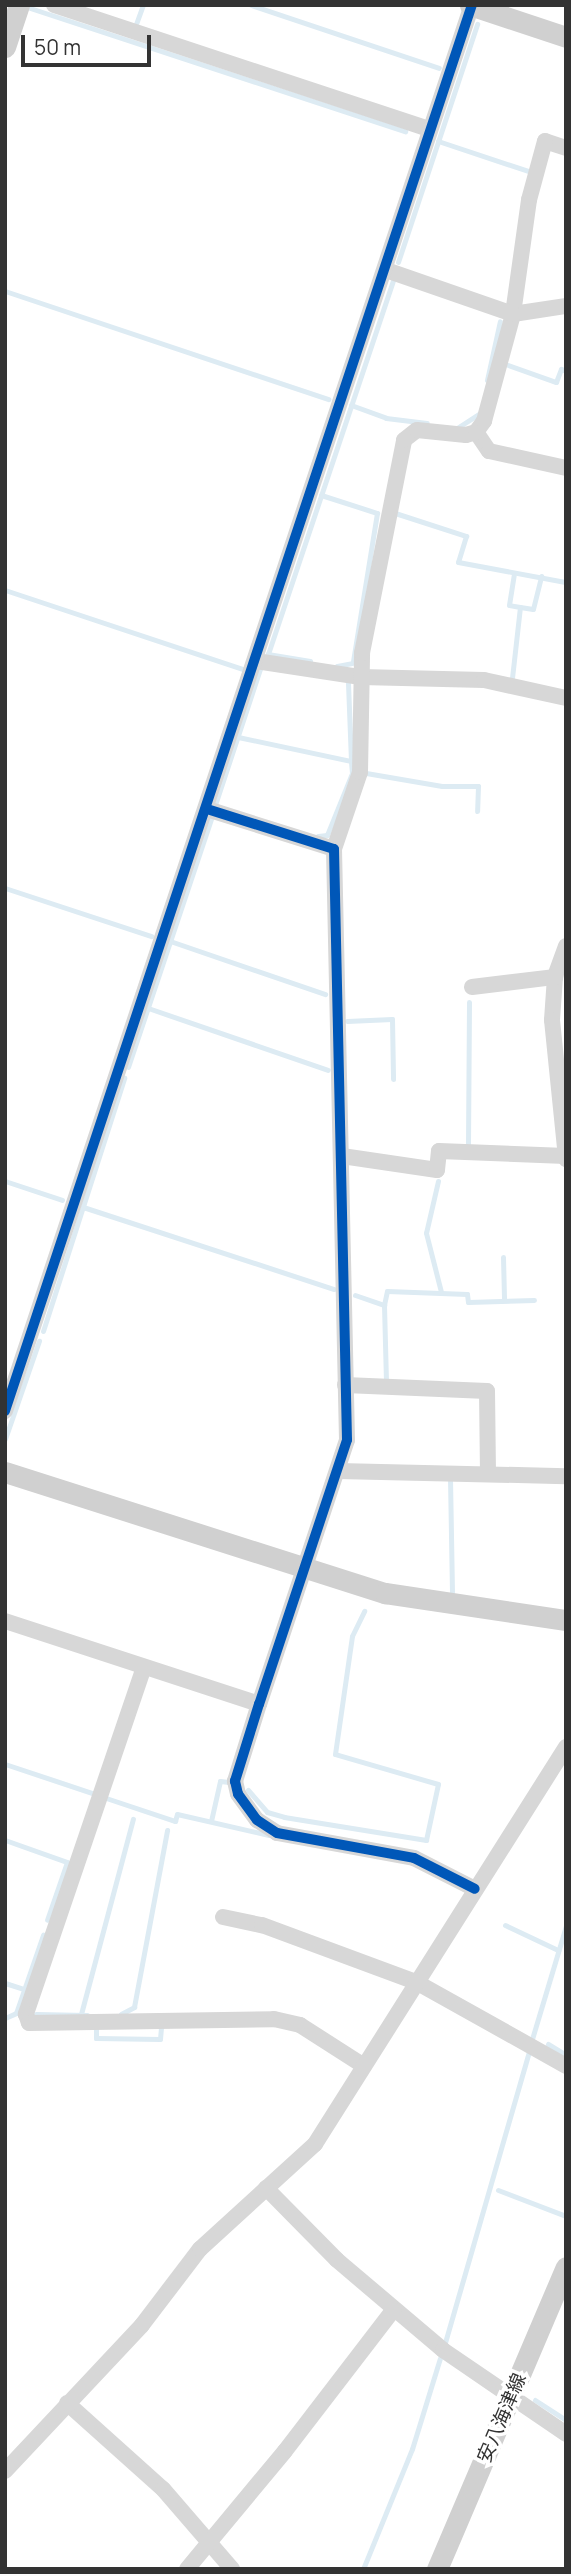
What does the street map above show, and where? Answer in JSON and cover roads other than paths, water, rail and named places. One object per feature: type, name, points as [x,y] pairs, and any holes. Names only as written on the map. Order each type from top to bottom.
[{"type":"street","points":[[5,47],[19,5]]},
{"type":"street","points":[[54,5],[430,129]]},
{"type":"street","points":[[5,1411],[386,270],[471,5],[566,37]]},
{"type":"street","points":[[475,1889],[414,1858],[277,1833],[257,1820],[238,1794],[236,1781],[259,1703],[347,1440],[334,849],[360,772],[362,653],[404,440],[417,430],[466,435],[477,432],[485,421],[513,314],[529,200],[545,141],[566,148]]},
{"type":"street","points":[[386,270],[513,314],[566,306]]},
{"type":"street","points":[[477,432],[489,451],[566,468]]},
{"type":"street","points":[[256,660],[361,677],[485,680],[566,698]]},
{"type":"street","points":[[207,809],[334,849]]},
{"type":"street","points":[[342,1156],[437,1170],[439,1151],[566,1158],[552,1020],[555,977],[565,949]]},
{"type":"street","points":[[472,987],[555,977]]},
{"type":"street","points":[[345,1385],[487,1391],[488,1471]]},
{"type":"street","points":[[338,1471],[488,1471],[566,1476]]},
{"type":"street","points":[[5,1472],[303,1570],[385,1593],[566,1620]]},
{"type":"street","points":[[5,1621],[259,1703]]},
{"type":"street","points":[[144,1667],[26,2014],[29,2023],[274,2019],[316,2033],[364,2066]]},
{"type":"street","points":[[9,2461],[142,2325],[200,2249],[315,2144],[566,1747]]},
{"type":"street","points":[[223,1917],[262,1925],[416,1982],[566,2066]]},
{"type":"street","points":[[266,2188],[393,2309],[511,2398],[566,2434]]},
{"type":"street","name":"安八海津線","points":[[438,2569],[566,2267]]},
{"type":"street","points":[[187,2569],[211,2543],[393,2309]]},
{"type":"street","points":[[67,2403],[163,2489],[232,2569]]},
{"type":"waterway","points":[[136,24],[143,5]]},
{"type":"waterway","points":[[251,5],[439,68]]},
{"type":"waterway","points":[[30,8],[405,131]]},
{"type":"waterway","points":[[398,262],[477,24]]},
{"type":"waterway","points":[[438,141],[531,172]]},
{"type":"waterway","points":[[310,661],[268,654],[393,280]]},
{"type":"waterway","points":[[5,291],[328,399]]},
{"type":"waterway","points":[[487,380],[500,321]]},
{"type":"waterway","points":[[508,365],[556,382],[561,369],[566,371]]},
{"type":"waterway","points":[[351,405],[386,418],[427,423]]},
{"type":"waterway","points":[[457,428],[480,413]]},
{"type":"waterway","points":[[321,495],[377,513],[353,662]]},
{"type":"waterway","points":[[395,513],[466,536],[458,562],[565,582]]},
{"type":"waterway","points":[[512,678],[520,607],[509,605],[514,575]]},
{"type":"waterway","points":[[520,607],[533,609],[541,576]]},
{"type":"waterway","points":[[5,590],[242,669]]},
{"type":"waterway","points":[[337,666],[352,663]]},
{"type":"waterway","points":[[215,805],[260,669]]},
{"type":"waterway","points":[[238,737],[351,761],[348,683]]},
{"type":"waterway","points":[[318,836],[327,835],[352,773],[351,761]]},
{"type":"waterway","points":[[366,773],[442,786],[478,786],[477,811]]},
{"type":"waterway","points":[[128,1067],[212,816]]},
{"type":"waterway","points":[[5,888],[151,936]]},
{"type":"waterway","points":[[170,941],[325,994]]},
{"type":"waterway","points":[[468,1146],[469,1002]]},
{"type":"waterway","points":[[148,1008],[328,1070]]},
{"type":"waterway","points":[[347,1021],[392,1019],[393,1079]]},
{"type":"waterway","points":[[43,1331],[124,1078]]},
{"type":"waterway","points":[[5,1181],[62,1200]]},
{"type":"waterway","points":[[438,1181],[426,1233],[441,1292]]},
{"type":"waterway","points":[[83,1207],[334,1289]]},
{"type":"waterway","points":[[503,1257],[504,1299]]},
{"type":"waterway","points":[[384,1305],[387,1291],[467,1294],[468,1302],[534,1300]]},
{"type":"waterway","points":[[355,1295],[384,1305],[386,1380]]},
{"type":"waterway","points":[[5,1439],[39,1341]]},
{"type":"waterway","points":[[450,1478],[452,1592]]},
{"type":"waterway","points":[[248,1790],[267,1812],[284,1817],[426,1840],[438,1784],[335,1754],[352,1636],[364,1611]]},
{"type":"waterway","points":[[5,1764],[92,1793]]},
{"type":"waterway","points":[[211,1821],[220,1781],[229,1782]]},
{"type":"waterway","points":[[106,1798],[175,1821],[177,1814],[269,1835]]},
{"type":"waterway","points":[[81,2014],[133,1819]]},
{"type":"waterway","points":[[121,2014],[134,2007],[167,1830]]},
{"type":"waterway","points":[[5,1840],[67,1862],[47,1920]]},
{"type":"waterway","points":[[505,1925],[558,1950]]},
{"type":"waterway","points":[[532,2039],[566,1926]]},
{"type":"waterway","points":[[5,2018],[16,2013],[43,1935]]},
{"type":"waterway","points":[[5,1983],[24,1989]]},
{"type":"waterway","points":[[36,2014],[87,2015]]},
{"type":"waterway","points":[[96,2030],[96,2038],[160,2039],[161,2028]]},
{"type":"waterway","points":[[548,2044],[566,2055]]},
{"type":"waterway","points":[[444,2346],[529,2051]]},
{"type":"waterway","points":[[498,2190],[566,2216]]},
{"type":"waterway","points":[[363,2569],[412,2449],[440,2358]]},
{"type":"waterway","points":[[535,2400],[566,2420]]}]
